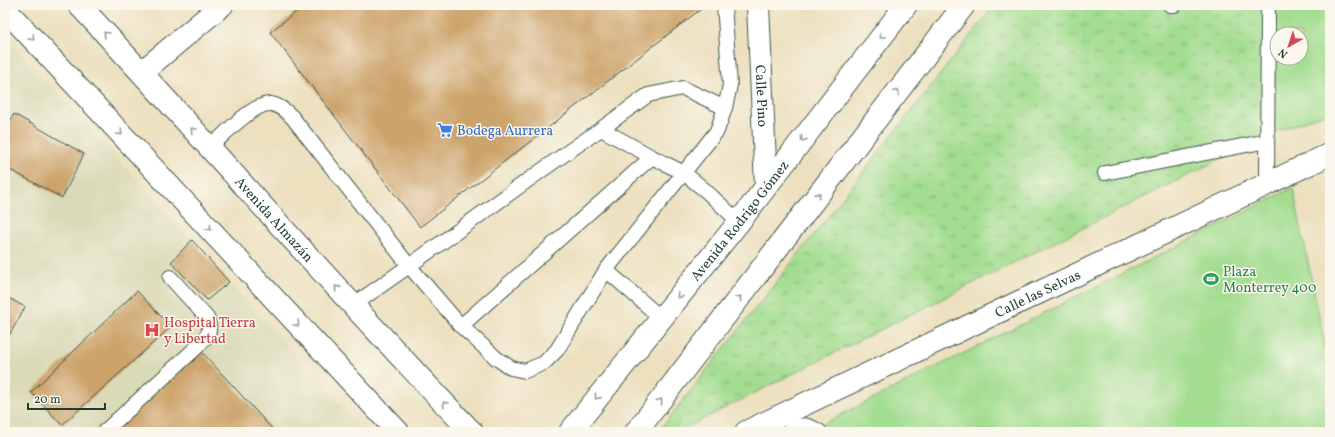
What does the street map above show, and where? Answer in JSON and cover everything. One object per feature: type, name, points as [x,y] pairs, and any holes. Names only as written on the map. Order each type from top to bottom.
[{"type":"main road","name":"Avenida Almazán","points":[[79,5],[142,72],[209,148],[353,305],[472,432]]},
{"type":"main road","points":[[142,72],[222,5]]},
{"type":"main road","name":"Calle Pino","points":[[758,5],[766,186]]},
{"type":"main road","name":"Avenida Rodrigo Gómez","points":[[570,432],[739,222],[906,5]]},
{"type":"main road","points":[[636,432],[964,5]]},
{"type":"main road","points":[[5,9],[398,432]]},
{"type":"main road","name":"Calle las Selvas","points":[[746,432],[800,417],[1267,183],[1330,154]]},
{"type":"lane","points":[[209,148],[252,110],[261,105],[272,104],[283,110],[292,117],[410,267],[461,326],[496,358],[511,368],[525,371],[544,363],[557,350],[606,270],[718,132],[730,85],[724,5]]},
{"type":"lane","points":[[1170,5],[1175,5]]},
{"type":"lane","points":[[1267,183],[1268,5]]},
{"type":"lane","points":[[353,305],[410,267],[553,162],[648,95],[683,88],[725,108]]},
{"type":"lane","points":[[601,129],[684,173],[739,222]]},
{"type":"lane","points":[[1105,173],[1267,141]]},
{"type":"lane","points":[[461,326],[652,157]]},
{"type":"lane","points":[[606,270],[661,318]]},
{"type":"lane","points":[[104,432],[197,347],[207,337],[210,330],[210,325],[207,318],[170,277]]},
{"type":"lane","points":[[788,432],[798,425],[800,417],[820,432]]},
{"type":"shaded area","name":"Hospital Tierra y Libertad","points":[[8,41],[119,160],[365,432],[5,432],[5,404],[13,379],[5,374],[5,47]]},
{"type":"green space","points":[[995,5],[1274,5],[1274,26],[1269,26],[1269,66],[1274,66],[1274,132],[677,432],[658,432]]},
{"type":"green space","points":[[1274,5],[1330,5],[1330,112],[1274,132],[1274,66],[1309,66],[1309,26],[1274,26]]},
{"type":"green space","name":"Plaza Monterrey 400","points":[[1293,188],[1330,371],[1330,432],[807,432]]},
{"type":"building","name":"Bodega Aurrera","points":[[305,5],[706,5],[420,227],[270,32]]},
{"type":"building","points":[[14,114],[84,154],[62,198],[5,167],[5,131]]},
{"type":"building","points":[[192,240],[229,282],[207,300],[171,262]]},
{"type":"building","points":[[137,291],[171,327],[62,425],[31,392]]},
{"type":"building","points":[[5,296],[25,307],[5,343]]},
{"type":"building","points":[[201,351],[275,432],[112,432]]},
{"type":"place","name":"Bodega Aurrera","points":[[445,130]]},
{"type":"place","name":"Plaza Monterrey 400","points":[[1211,279]]},
{"type":"place","name":"Hospital Tierra y Libertad","points":[[152,330]]}]
